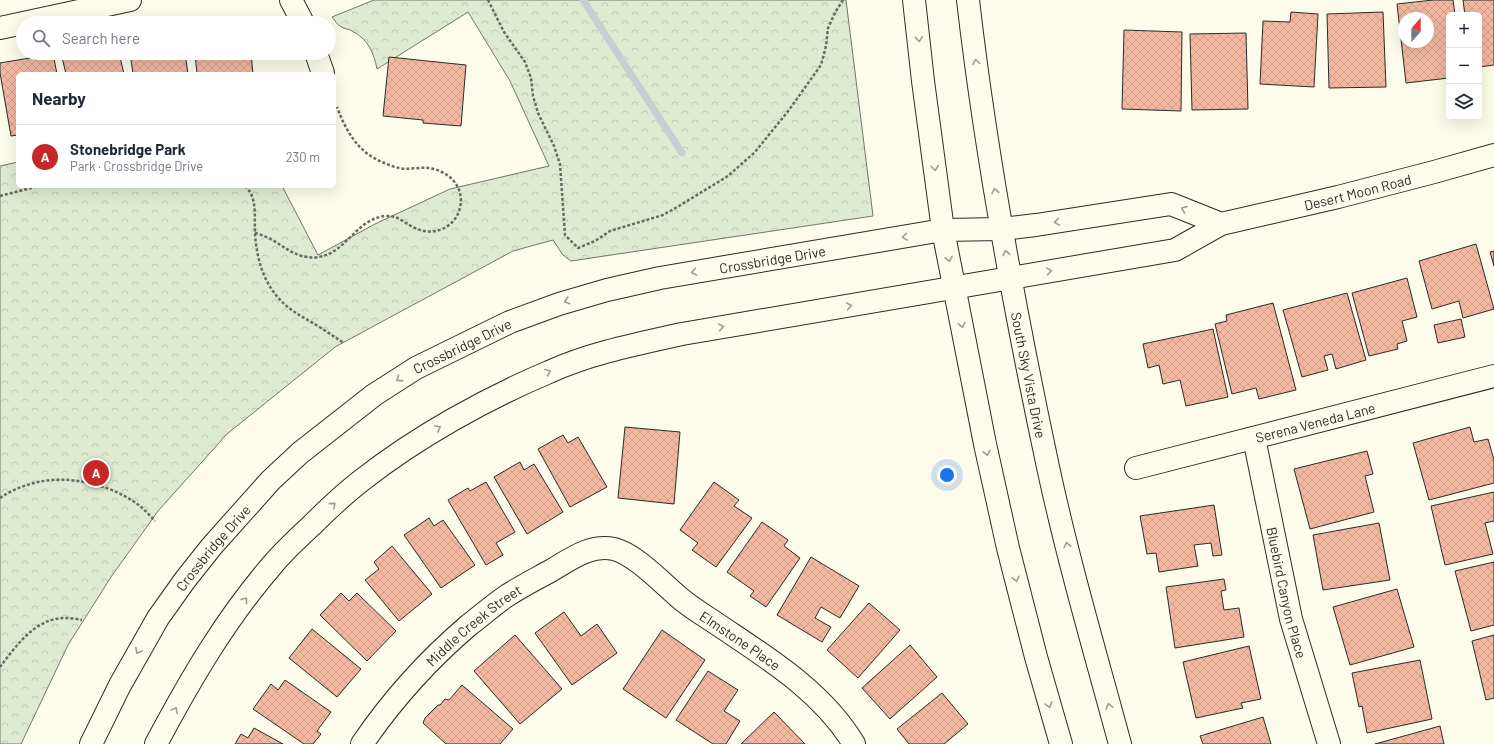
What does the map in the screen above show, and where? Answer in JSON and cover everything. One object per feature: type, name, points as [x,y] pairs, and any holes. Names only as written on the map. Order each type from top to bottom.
[{"type":"street","points":[[56,16],[130,0]]},
{"type":"street","points":[[292,0],[300,16]]},
{"type":"street","points":[[914,0],[923,81],[943,230],[985,444],[1008,548],[1036,657],[1061,744]]},
{"type":"street","name":"South Sky Vista Drive","points":[[968,0],[983,115],[1002,229],[1048,467],[1076,582],[1120,744]]},
{"type":"street","points":[[0,28],[16,25]]},
{"type":"street","name":"Desert Moon Road","points":[[1011,277],[1175,250],[1220,224],[1338,197],[1494,155]]},
{"type":"street","points":[[1002,229],[1171,204],[1220,224]]},
{"type":"street","name":"Crossbridge Drive","points":[[91,744],[120,685],[158,618],[185,580],[240,513],[270,480],[300,453],[374,395],[416,368],[510,322],[559,304],[607,290],[705,270],[943,230],[1002,229]]},
{"type":"street","points":[[156,744],[204,658],[224,628],[274,563],[328,510],[362,480],[434,430],[468,411],[549,371],[595,355],[629,346],[682,334],[922,294],[1011,277]]},
{"type":"street","name":"Serena Veneda Lane","points":[[1136,468],[1494,376]]},
{"type":"street","name":"Bluebird Canyon Place","points":[[1254,438],[1291,619],[1330,744]]},
{"type":"street","name":"Middle Creek Street","points":[[362,744],[378,720],[423,668],[449,643],[499,602],[582,552],[598,548],[614,549]]},
{"type":"street","name":"Elmstone Place","points":[[614,549],[632,557],[682,600],[794,678],[834,716],[854,744]]},
{"type":"path","points":[[488,0],[504,32],[525,62],[531,78],[533,96],[538,113],[554,146],[560,164],[565,235],[578,248],[594,242],[610,231],[663,215],[728,176],[755,152],[789,110],[821,65],[826,46],[828,28],[843,0]]},
{"type":"path","points":[[255,232],[268,238],[286,250],[296,254],[307,257],[320,257],[331,254],[361,228],[372,220],[382,216],[399,218],[414,228],[423,231],[442,230],[451,224],[458,216],[461,207],[461,198],[455,181],[438,170],[428,168],[400,168],[388,165],[375,159],[364,151],[349,133],[337,107]]},
{"type":"path","points":[[0,196],[31,188]]},
{"type":"path","points":[[246,188],[254,202],[255,232],[259,258],[264,276],[272,291],[293,313],[321,328],[344,343]]},
{"type":"path","points":[[0,498],[11,491],[34,482],[62,480],[84,482],[102,486],[121,494],[140,506],[155,521]]},
{"type":"path","points":[[0,667],[22,639],[34,629],[49,621],[65,618],[82,620]]},
{"type":"green space","points":[[374,0],[846,0],[873,216],[571,261],[563,255],[553,240],[513,251],[335,347],[227,434],[158,511],[111,577],[68,645],[21,744],[0,744],[0,166],[16,162],[16,188],[283,188],[318,255],[375,224],[450,189],[549,166],[510,81],[468,12],[377,69],[372,52],[366,42],[358,34],[339,25],[336,22],[336,16],[334,16]]},
{"type":"building","points":[[1433,0],[1453,0],[1455,12],[1446,12],[1446,78],[1406,83],[1402,48],[1434,48],[1434,12],[1398,13],[1397,4]]},
{"type":"building","points":[[1463,0],[1494,0],[1494,65],[1482,67],[1482,12],[1465,12]]},
{"type":"building","points":[[1291,12],[1318,14],[1314,87],[1260,84],[1263,21],[1290,22]]},
{"type":"building","points":[[1383,12],[1386,87],[1329,88],[1327,14]]},
{"type":"building","points":[[1124,30],[1182,32],[1181,111],[1122,109]]},
{"type":"building","points":[[1246,33],[1248,109],[1192,110],[1190,34]]},
{"type":"building","points":[[389,57],[466,65],[461,126],[423,123],[423,120],[383,116]]},
{"type":"building","points":[[18,60],[54,60],[57,72],[16,72],[16,135],[11,136],[0,73],[0,63]]},
{"type":"building","points":[[63,60],[121,60],[124,72],[66,72]]},
{"type":"building","points":[[131,60],[186,60],[188,72],[133,72]]},
{"type":"building","points":[[196,60],[252,60],[253,72],[197,72]]},
{"type":"building","points":[[1476,244],[1494,309],[1463,318],[1459,301],[1432,309],[1419,261]]},
{"type":"building","points":[[1494,251],[1494,266],[1490,252]]},
{"type":"building","points":[[1407,278],[1417,317],[1402,321],[1407,341],[1397,344],[1398,349],[1369,356],[1352,293]]},
{"type":"building","points":[[1347,293],[1366,360],[1336,369],[1332,354],[1324,356],[1328,370],[1302,377],[1283,310]]},
{"type":"building","points":[[1273,303],[1296,390],[1259,399],[1256,388],[1232,394],[1215,324],[1227,321],[1226,315]]},
{"type":"building","points":[[1461,319],[1465,337],[1438,343],[1434,325]]},
{"type":"building","points":[[1213,329],[1228,397],[1186,406],[1180,380],[1163,384],[1159,365],[1148,368],[1143,344]]},
{"type":"building","points":[[625,427],[680,432],[674,504],[618,498]]},
{"type":"building","points":[[1470,427],[1474,442],[1488,439],[1494,460],[1494,483],[1429,500],[1413,443]]},
{"type":"building","points":[[563,435],[568,443],[578,437],[607,487],[570,507],[538,449]]},
{"type":"building","points":[[1367,451],[1373,474],[1365,476],[1374,512],[1310,529],[1294,469]]},
{"type":"building","points":[[520,462],[524,470],[534,464],[563,512],[527,534],[494,477]]},
{"type":"building","points":[[486,482],[515,532],[496,543],[503,555],[486,565],[448,500],[468,488],[470,491]]},
{"type":"building","points":[[714,482],[739,500],[734,506],[752,518],[716,567],[692,550],[698,543],[680,530]]},
{"type":"building","points":[[1494,492],[1494,521],[1485,523],[1493,554],[1445,565],[1431,506]]},
{"type":"building","points":[[1214,505],[1222,555],[1213,556],[1211,543],[1194,545],[1198,566],[1159,572],[1156,553],[1147,554],[1140,516]]},
{"type":"building","points":[[429,518],[434,526],[443,520],[475,565],[441,588],[404,535]]},
{"type":"building","points":[[762,522],[788,540],[784,546],[800,558],[766,607],[750,596],[754,591],[727,572]]},
{"type":"building","points":[[1379,523],[1390,580],[1323,590],[1313,535]]},
{"type":"building","points":[[392,546],[432,594],[399,621],[365,580],[379,569],[374,562]]},
{"type":"building","points":[[811,557],[859,586],[840,618],[821,607],[815,618],[831,627],[822,642],[777,615]]},
{"type":"building","points":[[1494,562],[1494,625],[1471,631],[1455,571]]},
{"type":"building","points":[[1224,579],[1226,590],[1221,591],[1224,610],[1239,608],[1244,637],[1175,648],[1166,587]]},
{"type":"building","points":[[1397,589],[1414,647],[1350,665],[1333,607]]},
{"type":"building","points":[[341,593],[349,601],[357,593],[396,631],[367,661],[320,615]]},
{"type":"building","points":[[869,603],[900,630],[858,678],[827,650]]},
{"type":"building","points":[[564,612],[581,636],[597,624],[617,653],[572,685],[535,633]]},
{"type":"building","points":[[312,629],[361,669],[337,697],[289,658]]},
{"type":"building","points":[[662,630],[705,660],[666,718],[623,689]]},
{"type":"building","points":[[515,635],[562,689],[520,724],[474,671]]},
{"type":"building","points":[[1494,635],[1494,698],[1486,700],[1472,641]]},
{"type":"building","points":[[910,645],[937,677],[890,719],[862,688]]},
{"type":"building","points":[[1249,646],[1261,699],[1241,703],[1243,708],[1196,718],[1183,662]]},
{"type":"building","points":[[1420,660],[1432,719],[1367,733],[1362,706],[1359,707],[1352,673]]},
{"type":"building","points":[[708,671],[738,690],[724,711],[740,721],[726,744],[713,744],[676,720]]},
{"type":"building","points":[[285,680],[331,712],[317,731],[321,734],[313,744],[304,744],[253,709],[271,684],[278,690]]},
{"type":"building","points":[[462,685],[513,729],[500,744],[446,744],[423,723],[425,718],[438,705],[440,705],[445,699],[449,700]]},
{"type":"building","points":[[942,693],[968,724],[944,744],[909,744],[897,729]]},
{"type":"building","points":[[774,712],[805,744],[741,744]]},
{"type":"building","points":[[1263,717],[1271,744],[1203,744],[1200,736]]},
{"type":"building","points":[[1440,726],[1444,744],[1375,744]]},
{"type":"building","points":[[254,728],[283,744],[235,744],[241,734],[248,738]]},
{"type":"waterway","points":[[583,0],[682,153]]},
{"type":"place","name":"Stonebridge Park","points":[[96,473]]}]
